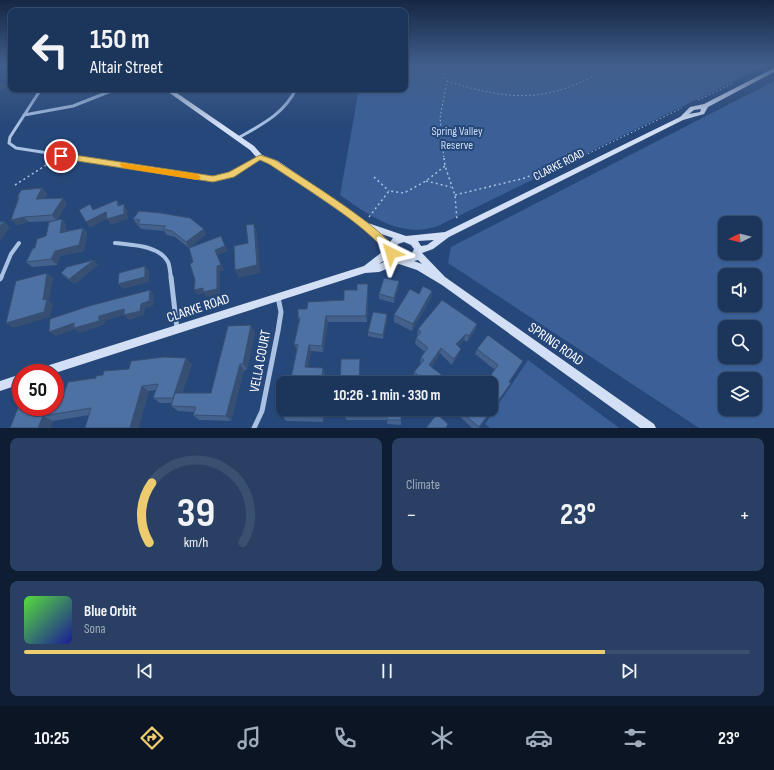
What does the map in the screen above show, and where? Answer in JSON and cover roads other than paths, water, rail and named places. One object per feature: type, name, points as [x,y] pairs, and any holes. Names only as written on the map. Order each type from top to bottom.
[{"type":"main road","name":"CLARKE ROAD","points":[[418,252],[430,247],[446,235],[682,118],[702,113],[706,106],[744,86]]},
{"type":"main road","points":[[172,92],[252,148],[260,157],[272,162],[364,224],[391,249],[393,256],[400,260],[411,259],[418,252],[416,245],[406,239],[364,224]]},
{"type":"main road","name":"CLARKE ROAD","points":[[406,239],[446,235]]},
{"type":"main road","points":[[391,249],[395,242],[406,239]]},
{"type":"main road","name":"CLARKE ROAD","points":[[365,269],[391,249]]},
{"type":"main road","name":"SPRING ROAD","points":[[418,252],[445,282]]},
{"type":"main road","name":"CLARKE ROAD","points":[[64,365],[365,269],[379,268],[400,260]]},
{"type":"main road","name":"SPRING ROAD","points":[[400,260],[420,267],[445,282],[650,428]]},
{"type":"main road","points":[[0,386],[12,382]]},
{"type":"street","points":[[39,92],[9,141],[11,145],[20,150],[213,179],[231,175],[260,157]]},
{"type":"street","points":[[24,115],[73,106],[108,92]]},
{"type":"street","points":[[238,138],[281,112],[290,103],[295,92]]},
{"type":"street","points":[[0,279],[11,254],[19,243]]},
{"type":"street","points":[[114,243],[160,252],[166,256],[169,263],[177,329]]},
{"type":"street","name":"VELLA COURT","points":[[254,428],[262,411],[278,331],[281,312],[278,297]]},
{"type":"park label","name":"Spring Valley Reserve","points":[[457,138]]}]
